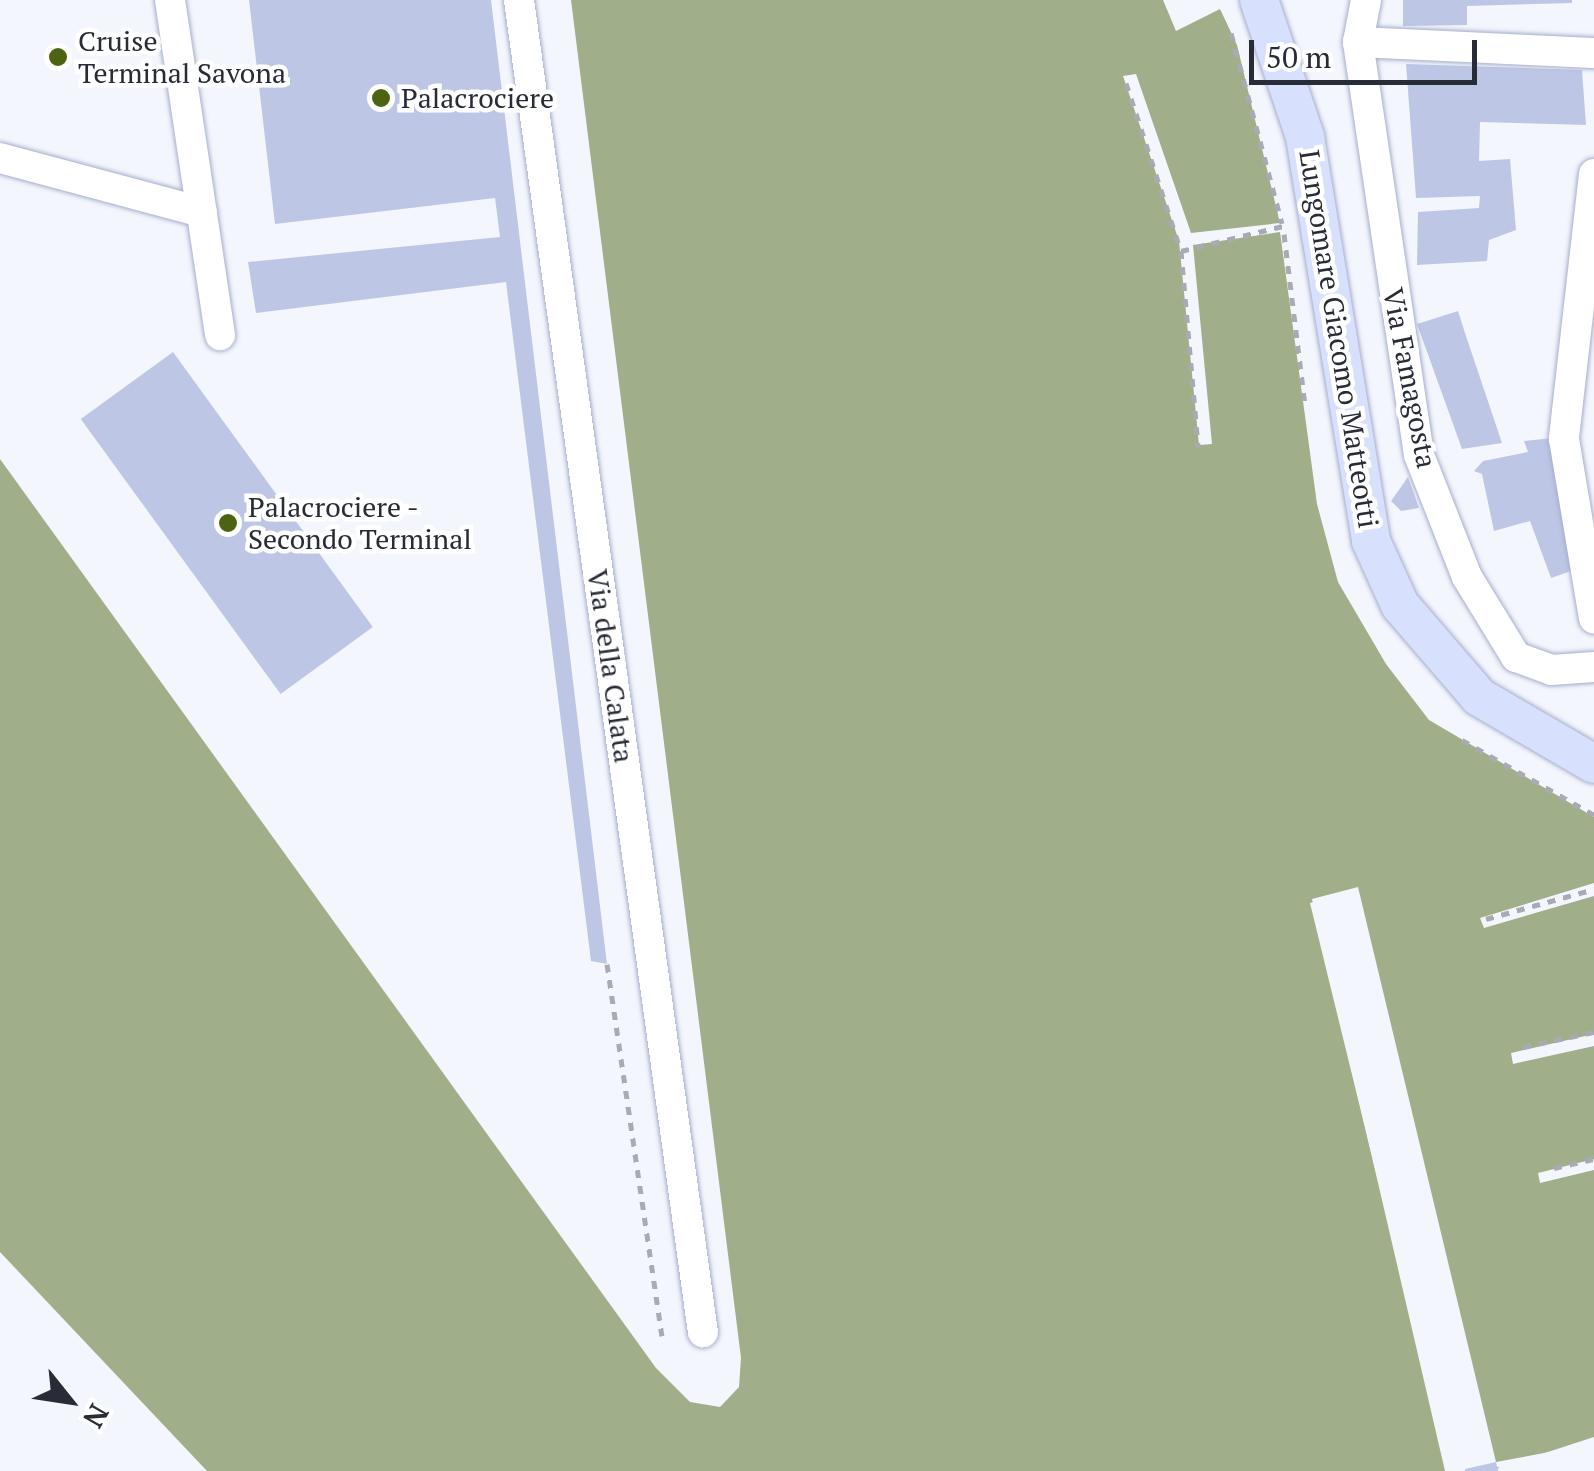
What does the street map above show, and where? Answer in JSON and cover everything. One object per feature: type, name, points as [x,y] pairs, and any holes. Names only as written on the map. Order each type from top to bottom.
[{"type":"main road","name":"Lungomare Giacomo Matteotti","points":[[1260,0],[1305,136],[1354,450],[1378,557],[1400,605],[1479,697],[1594,764]]},
{"type":"street","points":[[170,0],[220,335]]},
{"type":"street","name":"Via della Calata","points":[[519,0],[703,1332]]},
{"type":"street","name":"Via Famagosta","points":[[1366,0],[1358,42],[1420,455],[1467,577],[1516,657],[1551,670],[1594,668]]},
{"type":"street","points":[[1358,42],[1594,53]]},
{"type":"street","points":[[0,158],[202,212]]},
{"type":"street","points":[[1594,174],[1564,439],[1594,619]]},
{"type":"path","points":[[1231,34],[1282,226],[1304,404]]},
{"type":"path","points":[[1126,83],[1181,251],[1198,447]]},
{"type":"path","points":[[1181,251],[1282,226]]},
{"type":"path","points":[[1462,740],[1594,815]]},
{"type":"path","points":[[1486,919],[1594,889]]},
{"type":"path","points":[[607,964],[662,1336]]},
{"type":"path","points":[[1523,1047],[1594,1032]]},
{"type":"path","points":[[1554,1168],[1594,1159]]},
{"type":"shaded area","points":[[571,0],[1163,0],[1176,31],[1220,9],[1237,45],[1280,223],[1191,233],[1136,74],[1123,76],[1179,241],[1199,445],[1212,444],[1193,245],[1280,232],[1317,504],[1338,582],[1386,664],[1429,720],[1594,817],[1594,883],[1480,918],[1484,928],[1594,896],[1594,1034],[1511,1053],[1513,1064],[1594,1046],[1594,1159],[1538,1173],[1540,1183],[1594,1170],[1594,1437],[1496,1469],[1355,890],[1310,903],[1449,1471],[207,1471],[0,1252],[0,459],[656,1368],[690,1402],[720,1407],[739,1387],[741,1358]]},
{"type":"pier","points":[[1358,887],[1496,1462],[1587,1445],[1508,1471],[1489,1464],[1352,896],[1316,906],[1454,1471],[1445,1471],[1312,899]]},
{"type":"building","name":"Palacrociere","points":[[249,0],[491,0],[607,964],[591,961],[506,282],[256,313],[248,262],[500,237],[495,198],[275,224]]},
{"type":"building","points":[[1403,0],[1572,3],[1467,6],[1467,25],[1403,26]]},
{"type":"building","points":[[1406,64],[1582,70],[1586,125],[1480,122],[1479,161],[1510,159],[1516,230],[1489,240],[1487,261],[1417,265],[1418,212],[1479,208],[1480,196],[1416,198]]},
{"type":"building","points":[[1458,311],[1502,443],[1462,449],[1417,324]]},
{"type":"building","name":"Palacrociere - Secondo Terminal","points":[[173,352],[373,627],[281,694],[81,419]]},
{"type":"building","points":[[1553,438],[1569,504],[1571,571],[1551,578],[1530,521],[1494,531],[1482,474],[1474,471],[1483,461],[1528,452],[1524,441]]},
{"type":"building","points":[[1408,477],[1419,508],[1401,511],[1391,501]]},
{"type":"building","points":[[1496,1462],[1498,1471],[1465,1471],[1465,1469]]},
{"type":"place","name":"Cruise Terminal Savona","points":[[58,57]]},
{"type":"place","name":"Palacrociere","points":[[381,98]]},
{"type":"place","name":"Palacrociere - Secondo Terminal","points":[[228,523]]}]
